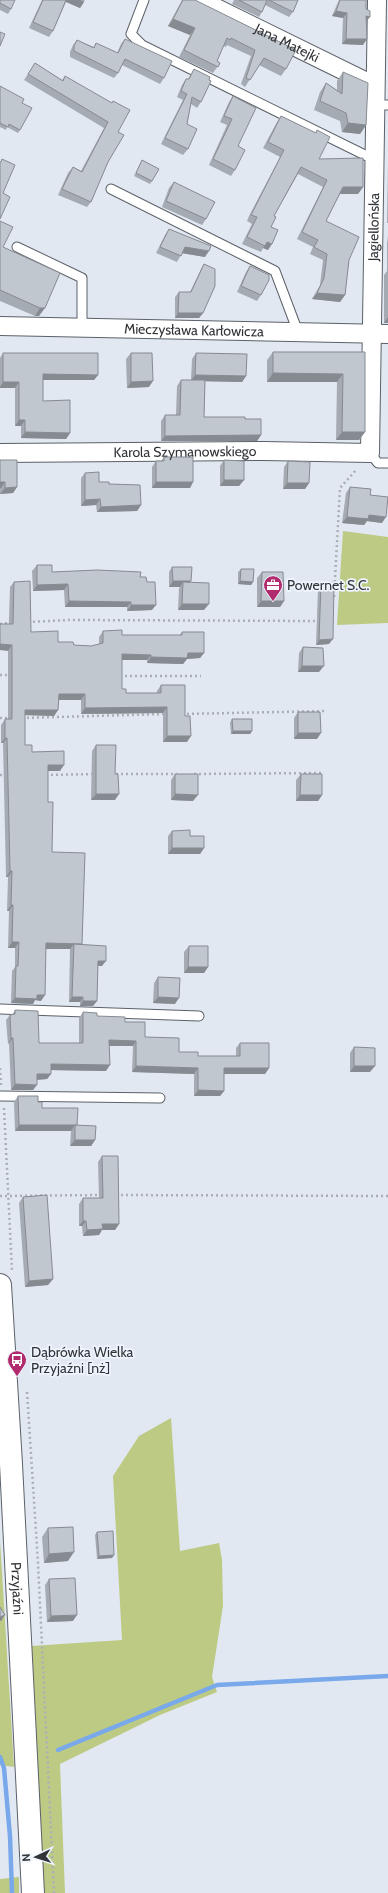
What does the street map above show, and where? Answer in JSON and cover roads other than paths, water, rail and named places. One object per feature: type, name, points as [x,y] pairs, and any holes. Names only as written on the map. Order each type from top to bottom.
[{"type":"street","name":"Jana Matejki","points":[[200,0],[375,86]]},
{"type":"street","name":"Jagiellońska","points":[[370,453],[380,334],[375,160],[381,105],[375,86],[376,0]]},
{"type":"street","name":"Mieczysława Karłowicza","points":[[0,326],[380,334]]},
{"type":"street","name":"Karola Szymanowskiego","points":[[0,453],[264,451],[370,453]]},
{"type":"street","name":"Przyjaźni","points":[[6,1278],[11,1464],[33,1893]]},
{"type":"lane","points":[[144,0],[131,34],[142,45],[375,160]]},
{"type":"lane","points":[[112,189],[275,271],[298,332]]},
{"type":"lane","points":[[17,247],[82,278],[82,327]]},
{"type":"lane","points":[[370,453],[378,463],[388,463]]},
{"type":"lane","points":[[0,1009],[199,1016]]},
{"type":"lane","points":[[1,1096],[160,1098]]},
{"type":"waterway","points":[[58,1750],[217,1685],[388,1676]]},
{"type":"waterway","points":[[0,1757],[4,1768],[10,1836],[12,1893]]},
{"type":"place","name":"Powernet S.C.","points":[[273,602]]},
{"type":"place","name":"Dąbrówka Wielka Przyjaźni [nż]","points":[[17,1377]]}]
